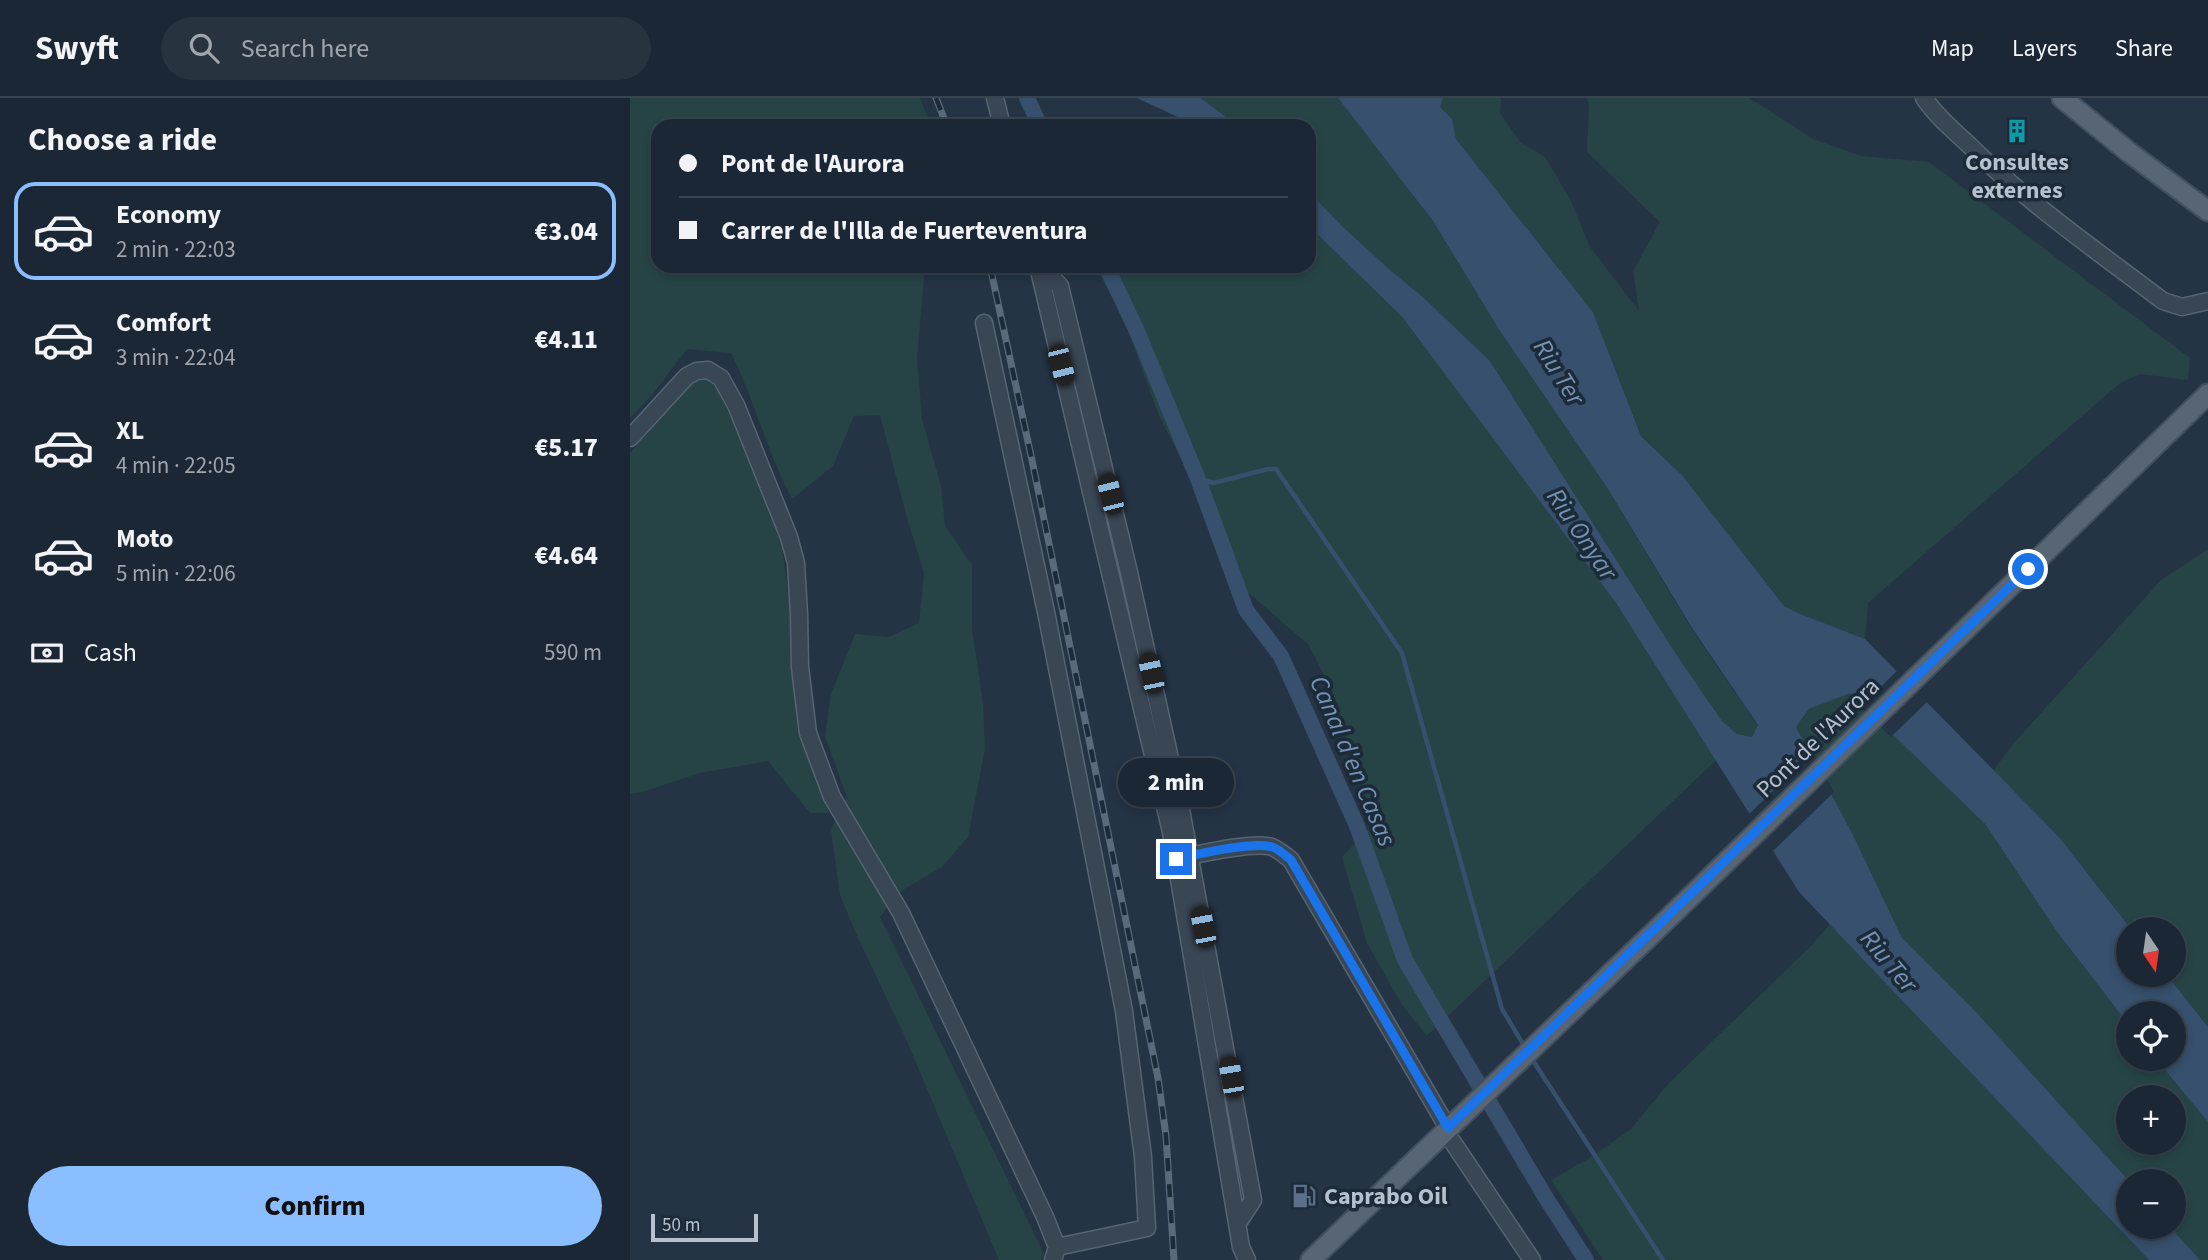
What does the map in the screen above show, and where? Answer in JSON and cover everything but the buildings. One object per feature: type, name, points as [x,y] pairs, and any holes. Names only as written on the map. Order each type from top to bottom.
[{"type":"main road","points":[[2062,98],[2130,153],[2206,208]]},
{"type":"main road","name":"Pont de l'Aurora","points":[[1457,1128],[1664,922],[2207,400]]},
{"type":"main road","points":[[1311,1260],[1457,1128]]},
{"type":"main road","points":[[1329,1260],[1457,1128]]},
{"type":"street","points":[[995,98],[1000,119]]},
{"type":"street","points":[[1924,98],[1998,173],[2163,301],[2182,307],[2208,301]]},
{"type":"street","points":[[1046,273],[1060,286],[1128,568],[1183,858],[1253,1200],[1238,1223],[1242,1256]]},
{"type":"street","points":[[630,438],[687,376],[708,370],[720,378],[736,405],[789,537],[796,563],[800,667],[808,733],[827,785],[901,913],[1045,1217],[1055,1253],[1147,1228],[1143,1157],[1124,1011],[1046,612],[984,323]]},
{"type":"street","points":[[1183,858],[1262,846],[1276,849],[1291,860],[1457,1128],[1532,1260]]},
{"type":"green space","points":[[630,98],[920,98],[928,119],[651,119],[651,273],[924,273],[917,358],[922,419],[941,486],[945,526],[972,565],[972,628],[983,704],[985,749],[968,837],[942,867],[901,891],[880,917],[1044,1254],[1041,1260],[999,1260],[906,1039],[840,895],[831,830],[847,797],[825,736],[831,694],[855,634],[889,637],[919,623],[924,573],[880,415],[854,416],[833,466],[792,499],[731,353],[687,349],[652,395],[630,418]]},
{"type":"green space","points":[[1201,98],[1338,98],[1433,221],[1498,328],[1608,489],[1691,628],[1758,726],[1752,737],[1737,734],[1722,721],[1676,654],[1490,361],[1316,199],[1316,119],[1229,119]]},
{"type":"green space","points":[[1443,98],[1501,98],[1500,113],[1521,143],[1545,157],[1570,199],[1590,247],[1639,311],[1633,271],[1660,222],[1587,152],[1589,103],[1586,98],[1749,98],[1813,139],[1861,156],[1929,162],[2190,358],[2188,380],[2140,374],[2120,383],[1868,603],[1865,639],[1784,606],[1682,475],[1641,435],[1593,312],[1456,139],[1452,119],[1440,107]]},
{"type":"green space","points":[[1316,233],[1403,318],[1616,603],[1716,760],[1427,1036],[1402,1005],[1367,943],[1342,857],[1374,823],[1332,691],[1309,645],[1222,570],[1197,490],[1160,418],[1123,317],[1099,273],[1316,273]]},
{"type":"green space","points":[[706,379],[719,390],[780,532],[790,608],[798,729],[829,813],[810,813],[768,761],[700,773],[630,794],[630,453],[694,382]]},
{"type":"green space","points":[[2208,549],[2208,1027],[2176,987],[2186,987],[2186,917],[2122,917],[2059,837],[1993,771],[2013,744],[2161,580]]},
{"type":"green space","points":[[1850,692],[1985,824],[2058,933],[2116,1008],[2116,1071],[2166,1071],[2177,1085],[2116,1085],[2116,1155],[2186,1155],[2186,1095],[2208,1122],[2208,1260],[2200,1260],[2181,1239],[2186,1239],[2186,1169],[2118,1169],[1978,1014],[1902,938],[1854,837],[1796,727],[1809,709]]},
{"type":"green space","points":[[1830,924],[2116,1225],[2116,1239],[2129,1239],[2149,1260],[1603,1260],[1551,1180],[1590,1158],[1631,1129],[1669,1083],[1811,946]]},
{"type":"water","points":[[1137,98],[1201,98],[1229,119],[1182,119]]},
{"type":"water","points":[[1338,98],[1443,98],[1440,107],[1452,119],[1456,139],[1593,312],[1641,436],[1682,475],[1784,606],[1865,639],[2059,837],[2122,917],[2116,917],[2116,987],[2176,987],[2208,1027],[2208,1122],[2186,1095],[2186,1085],[2177,1085],[2166,1071],[2186,1071],[2186,1001],[2116,1001],[2116,1008],[2058,933],[1985,824],[1850,693],[1809,709],[1796,727],[1854,837],[1902,938],[1978,1014],[2118,1169],[2116,1169],[2116,1225],[1799,892],[1616,603],[1403,318],[1316,233],[1316,199],[1490,361],[1676,654],[1722,721],[1737,734],[1752,737],[1758,725],[1692,628],[1608,489],[1498,328],[1433,221]]},
{"type":"water","points":[[2129,1239],[2181,1239],[2200,1260],[2149,1260]]},
{"type":"pier","points":[[1899,669],[1929,700],[1891,737],[1860,707]]},
{"type":"pier","points":[[1813,752],[1834,792],[1771,853],[1747,816]]},
{"type":"waterway","name":"Canal d'en Casas","points":[[1027,98],[1037,119]]},
{"type":"waterway","name":"Canal d'en Casas","points":[[1109,273],[1137,331],[1198,479],[1246,610],[1281,656],[1357,826],[1405,960],[1546,1198],[1586,1260]]},
{"type":"waterway","points":[[1198,479],[1214,483],[1276,469],[1402,653],[1502,1009],[1526,1049]]},
{"type":"waterway","points":[[1530,1056],[1663,1260]]},
{"type":"railway","points":[[936,98],[944,119]]},
{"type":"railway","points":[[992,273],[1158,1078],[1166,1136],[1174,1260]]},
{"type":"place","name":"Consultes externes","points":[[2017,131]]},
{"type":"place","name":"Caprabo Oil","points":[[1304,1196]]},
{"type":"route","points":[[1176,859],[1254,846],[1270,846],[1291,860],[1448,1128],[2028,569]]},
{"type":"water label","name":"Riu Ter","points":[[1559,372]]},
{"type":"water label","name":"Riu Onyar","points":[[1582,534]]},
{"type":"water label","name":"Riu Ter","points":[[1889,961]]}]
